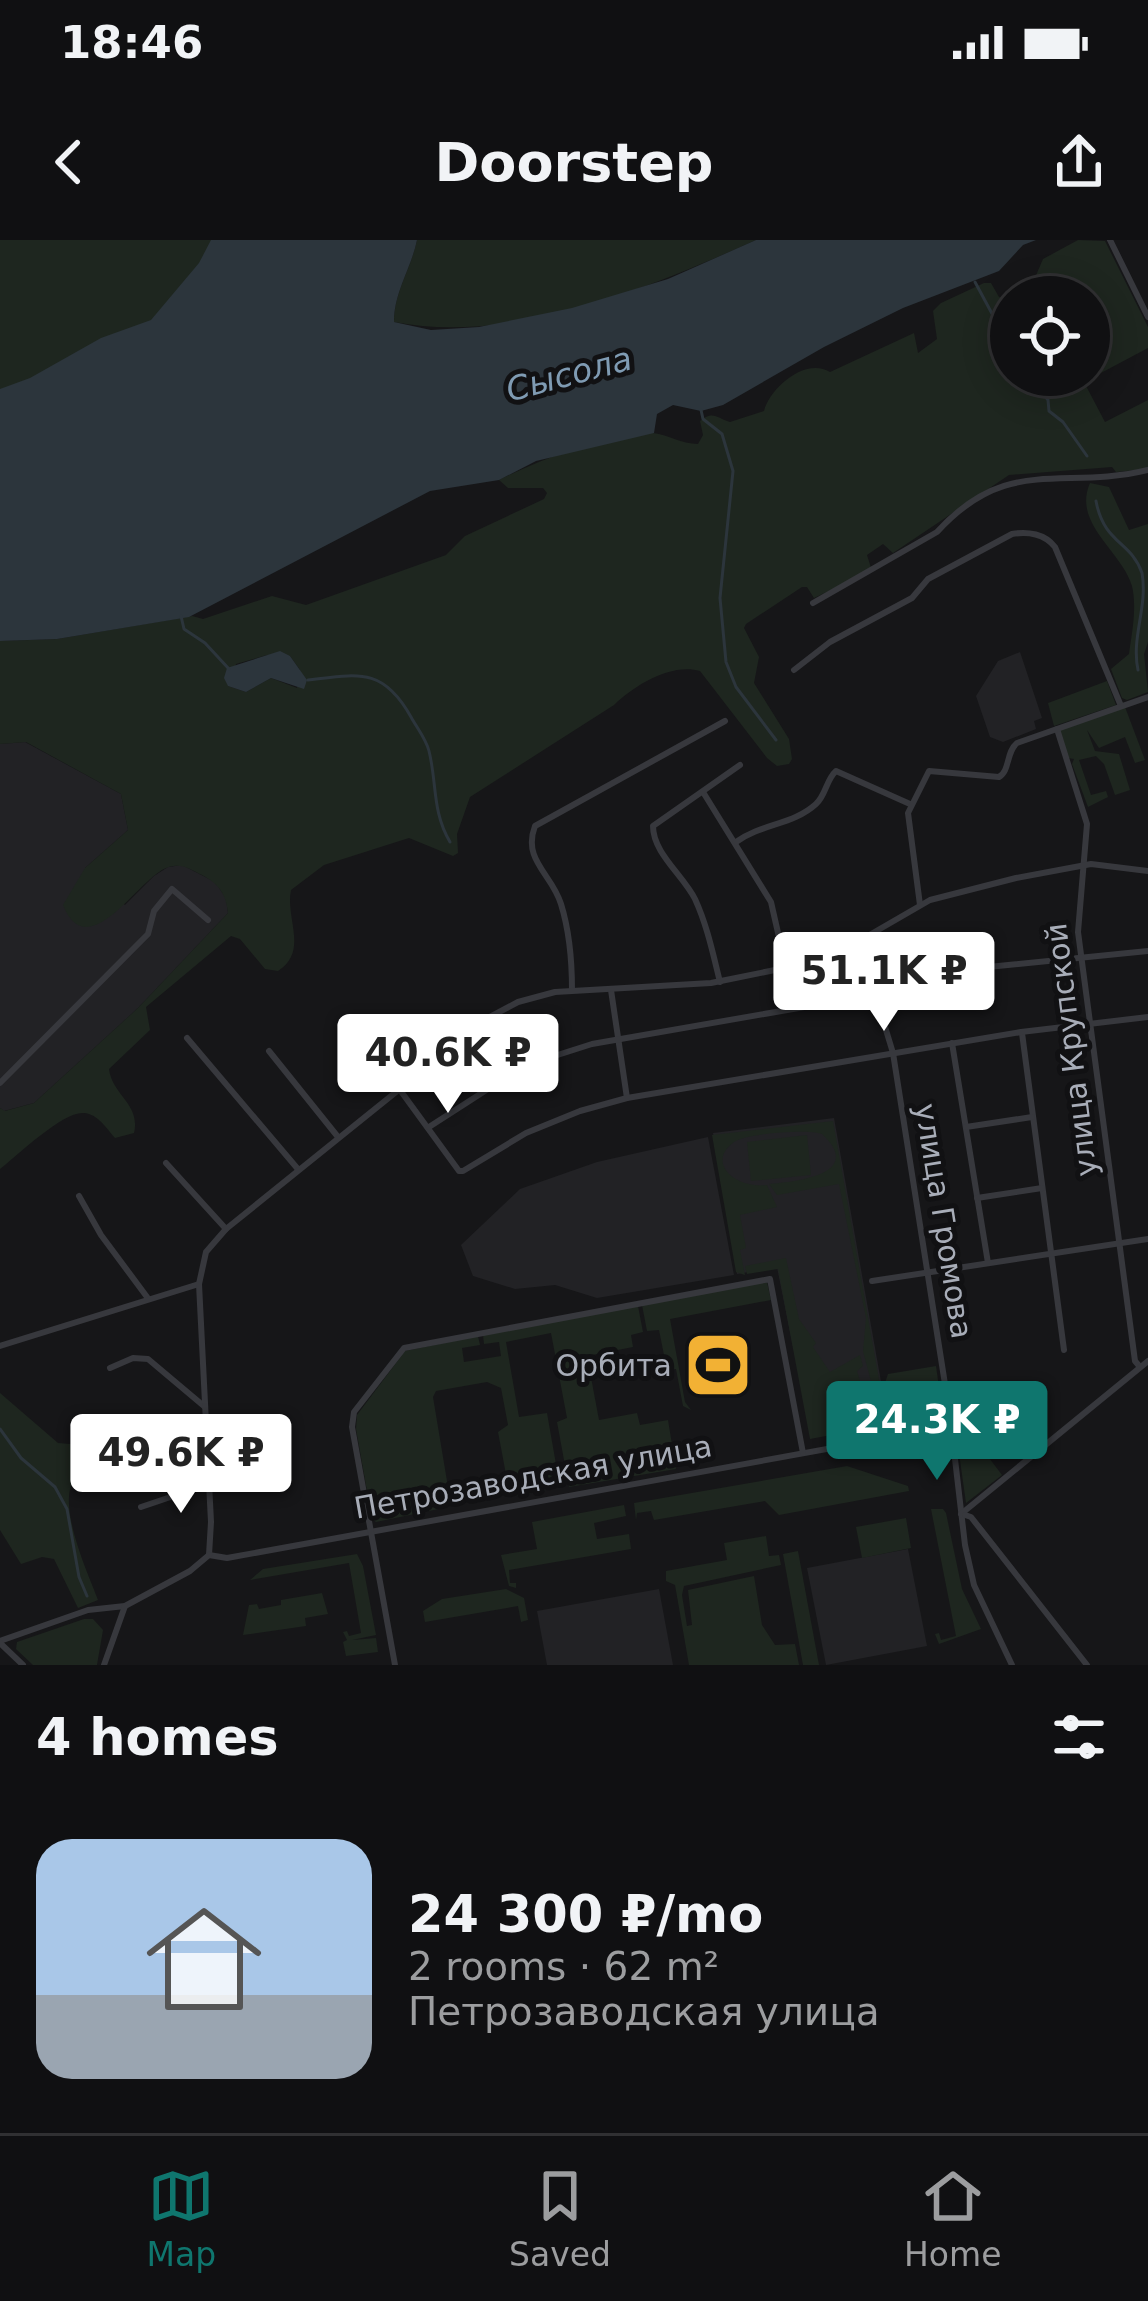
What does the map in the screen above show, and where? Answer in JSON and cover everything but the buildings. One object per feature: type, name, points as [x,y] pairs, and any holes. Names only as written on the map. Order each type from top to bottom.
[{"type":"street","points":[[1110,240],[1148,317]]},
{"type":"street","points":[[813,603],[937,532],[950,516],[1003,485],[1024,479],[1148,470]]},
{"type":"street","points":[[794,670],[830,642],[912,598],[928,579],[1012,534],[1028,533],[1045,537],[1055,548],[1121,706]]},
{"type":"street","points":[[920,905],[910,804],[929,771],[999,777],[1017,743],[1148,697]]},
{"type":"street","points":[[572,992],[572,947],[561,900],[531,850],[535,826],[725,721]]},
{"type":"street","name":"улица Крупской","points":[[1057,729],[1087,824],[1078,906],[1081,957],[1135,1360],[1140,1367]]},
{"type":"street","points":[[720,982],[693,896],[653,834],[660,819],[740,765]]},
{"type":"street","points":[[736,842],[756,828],[785,822],[813,807],[832,772],[910,804]]},
{"type":"street","points":[[703,792],[772,902],[786,968]]},
{"type":"street","points":[[209,1555],[199,1284],[206,1252],[226,1228],[298,1169],[507,1006],[543,994],[720,982],[826,958],[920,905],[976,887],[1083,865],[1117,864],[1148,871]]},
{"type":"street","points":[[0,1083],[148,934],[154,911],[172,889],[208,920]]},
{"type":"street","name":"улица Громова","points":[[859,941],[893,1053],[950,1441]]},
{"type":"street","points":[[879,1009],[909,977],[918,974],[1148,951]]},
{"type":"street","points":[[611,990],[627,1098]]},
{"type":"street","points":[[429,1127],[473,1097],[545,1059],[618,1039],[873,995]]},
{"type":"street","points":[[399,1089],[459,1171],[551,1122],[627,1098],[1022,1032],[1148,1017]]},
{"type":"street","points":[[1022,1032],[1064,1350]]},
{"type":"street","points":[[187,1038],[298,1169]]},
{"type":"street","points":[[952,1043],[988,1264]]},
{"type":"street","points":[[268,1051],[339,1137]]},
{"type":"street","points":[[966,1127],[1032,1117]]},
{"type":"street","points":[[166,1163],[226,1228]]},
{"type":"street","points":[[977,1198],[1042,1188]]},
{"type":"street","points":[[79,1196],[147,1298]]},
{"type":"street","points":[[872,1281],[1148,1238]]},
{"type":"street","points":[[395,1665],[352,1427],[354,1412],[404,1348],[770,1279],[803,1453]]},
{"type":"street","points":[[0,1346],[199,1284]]},
{"type":"street","points":[[110,1368],[133,1358],[148,1359],[206,1407]]},
{"type":"street","points":[[961,1514],[1148,1361]]},
{"type":"street","name":"Петрозаводская улица","points":[[0,1642],[88,1610],[125,1606],[190,1571],[209,1555],[227,1558],[926,1431],[950,1441]]},
{"type":"street","points":[[950,1441],[974,1586],[1012,1665]]},
{"type":"street","points":[[140,1507],[209,1484]]},
{"type":"street","points":[[961,1514],[971,1517],[1087,1665]]},
{"type":"street","points":[[104,1665],[125,1606]]},
{"type":"street","points":[[0,1642],[23,1665]]},
{"type":"shaded area","points":[[0,240],[326,240],[0,543]]},
{"type":"shaded area","points":[[417,240],[756,240],[579,308],[485,326],[439,327],[394,322]]},
{"type":"shaded area","points":[[1078,240],[1105,241],[1148,327],[1148,348],[1110,368],[1110,276],[1036,276],[1043,259]]},
{"type":"shaded area","points":[[990,283],[990,396],[1091,396],[1105,422],[1148,400],[1148,469],[1009,475],[893,553],[883,544],[867,555],[872,571],[814,598],[802,587],[746,624],[759,657],[754,683],[789,739],[789,764],[777,766],[767,758],[700,671],[677,670],[642,684],[470,797],[457,834],[458,853],[453,856],[409,838],[324,865],[291,890],[294,944],[287,963],[278,971],[265,969],[240,939],[231,936],[146,1007],[150,1030],[109,1069],[133,1114],[134,1133],[115,1138],[94,1116],[75,1114],[0,1169],[0,1108],[5,1111],[34,1103],[138,1008],[228,913],[213,882],[176,866],[155,875],[99,923],[86,927],[73,922],[63,905],[85,868],[128,830],[121,794],[26,742],[0,744],[0,641],[57,639],[192,616],[203,619],[272,596],[306,605],[446,555],[465,536],[544,499],[547,493],[543,488],[508,488],[499,480],[618,436],[653,433],[698,444],[704,418],[715,416],[730,422],[764,411],[781,385],[800,372],[820,368],[830,372],[914,333],[918,353],[937,339],[933,311]],"holes":[[[267,655],[290,656],[300,670],[297,688],[271,678],[246,692],[228,686],[236,664]]]},
{"type":"shaded area","points":[[1090,483],[1109,487],[1129,530],[1148,524],[1148,642],[1144,654],[1148,692],[1127,700],[1111,669],[1129,654],[1132,586],[1093,524],[1086,498]]},
{"type":"shaded area","points":[[1020,652],[1042,718],[1034,721],[1036,729],[1003,742],[990,737],[976,696],[998,661]]},
{"type":"shaded area","points":[[1107,681],[1116,705],[1054,726],[1048,703]]},
{"type":"shaded area","points":[[1125,707],[1145,760],[1135,763],[1125,737],[1099,748],[1087,730],[1095,751],[1119,754],[1130,790],[1115,795],[1104,764],[1096,756],[1079,760],[1091,795],[1106,791],[1108,797],[1088,807],[1060,730]]},
{"type":"shaded area","points":[[25,742],[121,794],[128,830],[85,868],[125,905],[154,876],[182,865],[215,882],[226,898],[228,913],[138,1008],[34,1103],[4,1111],[0,1108],[0,744]]},
{"type":"shaded area","points":[[834,1118],[882,1387],[811,1386],[793,1347],[777,1267],[737,1274],[713,1133]]},
{"type":"shaded area","points":[[833,1121],[880,1385],[872,1385],[863,1351],[866,1318],[839,1184],[777,1195],[769,1184],[808,1178],[831,1167],[836,1159],[833,1148],[822,1134],[751,1136],[726,1150],[723,1165],[728,1173],[744,1183],[767,1185],[777,1207],[740,1215],[745,1275],[736,1272],[712,1135]]},
{"type":"shaded area","points":[[807,1135],[811,1175],[751,1181],[747,1142]]},
{"type":"shaded area","points":[[708,1137],[734,1275],[597,1298],[555,1285],[515,1289],[473,1276],[461,1245],[520,1189],[597,1162]]},
{"type":"shaded area","points":[[786,1258],[799,1319],[816,1343],[813,1347],[830,1372],[860,1355],[863,1366],[857,1371],[860,1381],[868,1383],[873,1419],[879,1426],[810,1439],[778,1269],[747,1274],[745,1266]]},
{"type":"shaded area","points":[[767,1282],[771,1300],[670,1319],[685,1402],[691,1410],[683,1406],[676,1369],[667,1370],[659,1330],[647,1331],[642,1305]]},
{"type":"shaded area","points":[[638,1306],[643,1332],[631,1335],[633,1347],[587,1356],[599,1420],[637,1413],[640,1425],[668,1420],[676,1469],[569,1487],[557,1422],[567,1418],[551,1333],[506,1342],[519,1417],[547,1413],[560,1487],[518,1496],[508,1485],[498,1432],[508,1425],[501,1388],[487,1382],[436,1391],[433,1397],[448,1507],[372,1519],[357,1415],[405,1351],[478,1336],[480,1345],[462,1348],[464,1362],[501,1356],[499,1342],[484,1344],[483,1335]]},
{"type":"shaded area","points":[[936,1366],[943,1415],[884,1426],[874,1391],[883,1389],[888,1374]]},
{"type":"shaded area","points":[[0,1393],[58,1443],[130,1449],[135,1455],[133,1464],[85,1471],[71,1485],[70,1517],[98,1600],[78,1608],[54,1559],[42,1557],[21,1564],[0,1530]]},
{"type":"shaded area","points":[[985,1426],[995,1440],[983,1450],[1002,1475],[966,1503],[956,1432]]},
{"type":"shaded area","points":[[847,1466],[908,1486],[909,1491],[779,1515],[765,1501],[654,1520],[651,1511],[637,1513],[636,1520],[634,1503]]},
{"type":"shaded area","points":[[624,1505],[626,1516],[594,1523],[597,1539],[629,1534],[631,1549],[509,1570],[510,1583],[516,1583],[516,1588],[509,1586],[501,1555],[537,1549],[532,1522]]},
{"type":"shaded area","points":[[931,1509],[946,1513],[962,1589],[981,1629],[939,1644],[935,1634],[941,1640],[956,1636]]},
{"type":"shaded area","points":[[906,1518],[911,1548],[862,1558],[856,1527]]},
{"type":"shaded area","points":[[766,1536],[769,1556],[779,1555],[781,1565],[684,1586],[687,1626],[692,1625],[688,1590],[754,1576],[762,1625],[775,1645],[795,1644],[799,1665],[689,1665],[675,1585],[666,1581],[666,1571],[727,1560],[724,1543]]},
{"type":"shaded area","points":[[908,1549],[927,1646],[826,1665],[807,1568]]},
{"type":"shaded area","points":[[798,1551],[819,1665],[803,1665],[783,1554]]},
{"type":"shaded area","points":[[357,1554],[376,1635],[352,1640],[376,1638],[378,1652],[346,1656],[343,1632],[349,1636],[361,1633],[349,1563],[250,1580],[263,1569]]},
{"type":"shaded area","points":[[506,1589],[524,1598],[528,1620],[521,1622],[518,1606],[425,1622],[423,1611],[442,1599]]},
{"type":"shaded area","points":[[659,1589],[673,1665],[547,1665],[537,1611]]},
{"type":"shaded area","points":[[322,1593],[328,1614],[305,1618],[306,1626],[243,1635],[249,1605],[257,1604],[259,1609]]},
{"type":"shaded area","points":[[93,1619],[103,1630],[97,1665],[33,1665],[16,1649],[17,1642]]},
{"type":"water","name":"Сысола","points":[[211,240],[417,240],[394,322],[431,330],[479,327],[572,308],[668,279],[756,240],[1036,240],[1023,245],[999,271],[903,308],[723,405],[701,411],[673,405],[657,414],[654,433],[536,461],[499,480],[430,491],[189,617],[57,639],[0,641],[0,389],[30,378],[101,338],[151,320],[199,263]]},
{"type":"water","points":[[280,651],[290,656],[307,680],[304,689],[271,678],[246,692],[228,686],[227,668]]},
{"type":"waterway","points":[[975,282],[990,310]]},
{"type":"waterway","points":[[1045,396],[1049,411],[1087,456]]},
{"type":"waterway","points":[[701,410],[703,419],[722,434],[733,471],[720,598],[726,662],[736,687],[776,740]]},
{"type":"waterway","points":[[1096,501],[1105,526],[1142,573],[1138,670]]},
{"type":"waterway","points":[[181,616],[184,629],[229,669]]},
{"type":"waterway","points":[[308,680],[368,677],[401,701],[428,747],[438,808],[450,842]]},
{"type":"waterway","points":[[0,1429],[21,1458],[55,1487],[67,1509],[87,1596]]},
{"type":"place","name":"Орбита","points":[[718,1365]]}]
